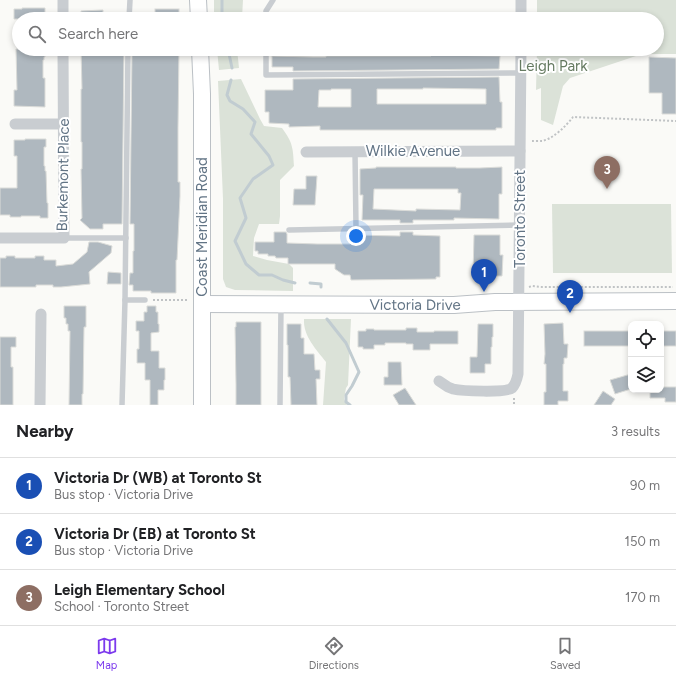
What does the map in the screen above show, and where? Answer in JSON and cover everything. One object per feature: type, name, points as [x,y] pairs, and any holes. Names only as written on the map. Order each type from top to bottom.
[{"type":"main road","points":[[198,0],[199,12]]},
{"type":"main road","name":"Coast Meridian Road","points":[[200,56],[202,94],[194,302],[202,405]]},
{"type":"main road","name":"Victoria Drive","points":[[194,302],[454,305],[492,302],[676,301]]},
{"type":"street","points":[[63,0],[63,12]]},
{"type":"street","points":[[521,12],[522,0]]},
{"type":"street","name":"Burkemont Place","points":[[0,238],[64,238],[63,56]]},
{"type":"street","name":"Toronto Street","points":[[439,381],[448,387],[459,390],[499,391],[509,390],[516,384],[518,377],[521,56]]},
{"type":"street","points":[[15,124],[64,124]]},
{"type":"street","name":"Wilkie Avenue","points":[[306,152],[520,151]]},
{"type":"street","points":[[40,405],[41,314]]},
{"type":"lane","points":[[129,12],[130,0]]},
{"type":"lane","points":[[266,12],[273,0]]},
{"type":"lane","points":[[122,405],[125,300],[128,56]]},
{"type":"lane","points":[[266,56],[266,76],[521,73]]},
{"type":"lane","points":[[355,151],[356,228]]},
{"type":"lane","points":[[289,230],[520,225]]},
{"type":"lane","points":[[64,238],[126,238]]},
{"type":"lane","points":[[125,300],[145,300]]},
{"type":"lane","points":[[280,405],[281,304]]},
{"type":"path","points":[[532,141],[543,141],[556,134],[565,127],[573,117],[676,121]]},
{"type":"path","points":[[530,287],[676,287]]},
{"type":"path","points":[[145,300],[194,302]]},
{"type":"green space","points":[[214,0],[243,0],[242,12],[214,12]]},
{"type":"green space","name":"Leigh Park","points":[[537,0],[676,0],[676,54],[664,54],[664,12],[537,12]]},
{"type":"green space","points":[[218,56],[238,56],[239,68],[219,70]]},
{"type":"green space","name":"Leigh Park","points":[[537,56],[636,56],[570,78],[563,86],[553,125],[541,120],[541,88],[536,90]]},
{"type":"green space","points":[[241,79],[264,126],[282,128],[292,146],[294,166],[280,180],[279,224],[259,224],[254,238],[253,256],[289,264],[293,268],[293,291],[235,290],[226,287],[223,279],[223,199],[218,81]]},
{"type":"green space","points":[[552,204],[671,204],[672,273],[553,273]]},
{"type":"green space","points":[[304,319],[351,319],[348,385],[344,399],[347,405],[323,405],[326,362],[308,337],[304,325]]},
{"type":"building","points":[[45,8],[45,12],[14,12],[14,9]]},
{"type":"building","points":[[155,9],[179,9],[179,12],[155,12]]},
{"type":"building","points":[[103,10],[103,12],[81,12]]},
{"type":"building","points":[[16,56],[45,56],[43,60],[43,78],[45,78],[45,107],[14,106],[14,90],[17,90]]},
{"type":"building","points":[[81,56],[124,56],[122,224],[103,224],[103,229],[90,229],[80,220],[82,218]]},
{"type":"building","points":[[132,56],[179,56],[178,182],[180,182],[180,196],[176,260],[176,293],[133,291],[133,285],[129,285],[130,273],[133,273],[134,251],[134,224],[130,224]]},
{"type":"building","points":[[272,56],[500,56],[499,69],[293,71],[293,67],[272,67]]},
{"type":"building","points":[[649,57],[676,58],[676,114],[662,114],[662,93],[649,93]]},
{"type":"building","points":[[499,77],[500,102],[502,102],[502,128],[496,128],[496,130],[320,130],[320,126],[289,127],[289,124],[269,123],[269,112],[265,112],[265,90],[293,90],[293,79]],"holes":[[[351,89],[351,107],[318,107],[319,90]],[[377,89],[486,89],[486,104],[377,104]]]},
{"type":"building","points":[[46,139],[46,147],[44,147],[44,166],[46,171],[48,218],[40,218],[40,216],[10,217],[10,215],[0,215],[0,188],[17,188],[17,156],[14,156],[14,140]]},
{"type":"building","points":[[502,167],[502,194],[499,194],[499,219],[454,218],[454,220],[413,220],[413,223],[400,223],[400,220],[362,220],[363,195],[360,195],[360,169]],"holes":[[[374,189],[458,189],[458,193],[461,193],[460,210],[416,209],[416,211],[373,209]]]},
{"type":"building","points":[[306,176],[317,176],[315,205],[293,205],[294,189],[306,189]]},
{"type":"building","points":[[274,232],[286,232],[287,243],[317,244],[350,244],[350,235],[400,236],[400,232],[413,232],[413,235],[440,236],[440,277],[436,277],[436,279],[351,280],[350,275],[344,275],[335,269],[335,264],[288,264],[288,258],[276,258],[275,256],[268,256],[268,254],[258,254],[258,251],[255,251],[255,242],[274,242]]},
{"type":"building","points":[[474,235],[500,235],[500,255],[503,255],[502,276],[473,276]]},
{"type":"building","points":[[89,242],[98,242],[112,246],[111,253],[89,272],[90,284],[61,287],[53,287],[53,285],[36,285],[36,287],[0,287],[0,258],[6,258],[6,256],[15,256],[15,258],[35,258],[35,256],[44,256],[44,260],[56,260],[56,266],[73,264],[87,252]]},
{"type":"building","points":[[108,272],[121,273],[121,284],[107,284]]},
{"type":"building","points":[[64,306],[86,306],[82,405],[69,405],[70,331],[68,331],[66,318],[64,318]]},
{"type":"building","points":[[147,306],[156,306],[156,312],[158,312],[159,332],[151,333],[151,351],[159,351],[159,368],[165,368],[164,390],[158,390],[158,405],[150,405],[150,380],[145,380],[145,363],[137,363],[139,331],[136,331],[136,321],[144,321],[144,312],[147,312]]},
{"type":"building","points":[[236,322],[261,322],[261,405],[236,405]]},
{"type":"building","points":[[563,323],[564,344],[568,344],[567,358],[564,358],[563,364],[563,391],[568,391],[568,401],[558,401],[558,405],[544,405],[544,392],[546,392],[546,364],[544,364],[544,324]]},
{"type":"building","points":[[287,324],[301,324],[301,338],[304,338],[304,354],[314,354],[315,370],[320,370],[320,379],[316,379],[317,405],[291,405],[290,377],[288,377]]},
{"type":"building","points":[[478,324],[493,324],[491,364],[485,364],[485,373],[470,373],[470,357],[477,357]]},
{"type":"building","points":[[406,328],[417,328],[417,332],[458,331],[458,344],[430,344],[430,350],[413,350],[413,344],[406,343],[385,343],[385,345],[374,345],[374,349],[363,349],[363,347],[358,347],[358,331],[366,331],[366,329],[406,330]]},
{"type":"building","points":[[584,331],[628,331],[628,346],[584,346]]},
{"type":"building","points":[[664,331],[676,331],[676,346],[664,346]]},
{"type":"building","points":[[0,337],[16,337],[16,347],[11,347],[11,367],[13,367],[13,405],[0,405]]},
{"type":"building","points":[[388,362],[401,362],[402,385],[384,385],[384,377],[388,377]]},
{"type":"building","points":[[628,375],[628,390],[615,394],[610,380]]},
{"type":"building","points":[[664,387],[676,387],[676,402],[665,402],[665,398],[650,398],[650,393],[664,393]]},
{"type":"building","points":[[405,388],[416,405],[399,405],[393,395]]},
{"type":"building","points":[[603,391],[615,399],[611,405],[594,405]]},
{"type":"waterway","points":[[222,0],[222,12]]},
{"type":"waterway","points":[[229,56],[232,68]]},
{"type":"waterway","points":[[231,80],[227,95],[230,101],[243,109],[255,122],[251,134],[269,156],[273,165],[253,179],[240,198],[246,218],[235,241],[246,264],[259,275],[272,275],[295,283]]},
{"type":"waterway","points":[[310,283],[321,284],[321,287]]},
{"type":"waterway","points":[[327,319],[346,343],[359,372],[346,395],[346,402],[350,405]]},
{"type":"place","name":"Leigh Elementary School","points":[[607,189]]},
{"type":"place","name":"Victoria Dr (WB) at Toronto St","points":[[484,292]]},
{"type":"place","name":"Victoria Dr (EB) at Toronto St","points":[[570,313]]}]
